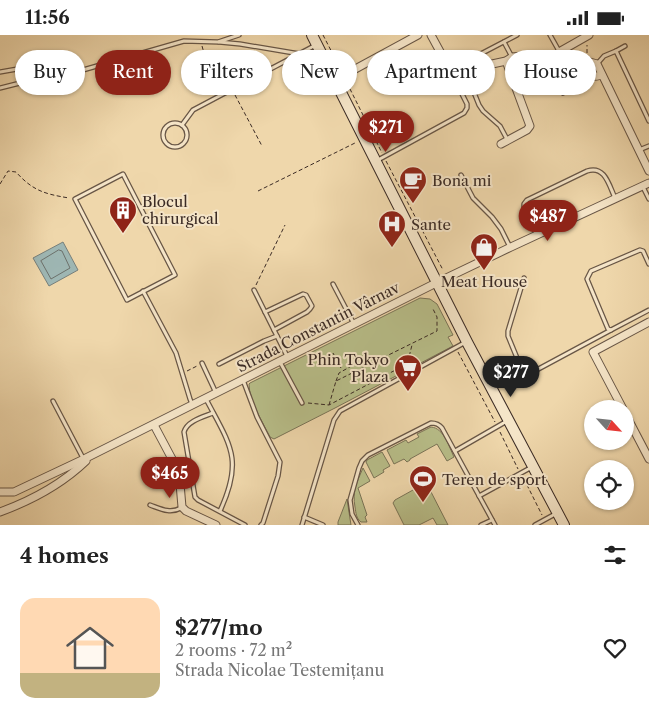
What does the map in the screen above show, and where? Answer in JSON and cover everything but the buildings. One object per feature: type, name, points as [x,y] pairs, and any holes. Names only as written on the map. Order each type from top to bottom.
[{"type":"main road","points":[[312,35],[320,50]]},
{"type":"main road","points":[[342,95],[467,342],[564,525]]},
{"type":"street","points":[[357,68],[418,35]]},
{"type":"street","points":[[431,35],[439,50]]},
{"type":"street","points":[[567,50],[588,36]]},
{"type":"street","points":[[597,64],[649,171]]},
{"type":"street","points":[[596,76],[602,75]]},
{"type":"street","points":[[501,145],[527,131],[530,126],[521,95]]},
{"type":"street","name":"Strada Constantin Vârnav","points":[[0,492],[14,492],[86,459],[438,282],[646,185]]},
{"type":"street","points":[[618,400],[593,352],[649,323]]},
{"type":"street","points":[[154,425],[179,472],[182,507],[186,511],[216,525]]},
{"type":"street","points":[[634,430],[649,459]]},
{"type":"street","points":[[0,513],[59,482],[74,472],[86,459]]},
{"type":"lane","points":[[218,42],[238,35]]},
{"type":"lane","points":[[488,50],[517,35]]},
{"type":"lane","points":[[550,35],[557,50]]},
{"type":"lane","points":[[85,69],[184,41],[240,44],[282,51]]},
{"type":"lane","points":[[504,42],[506,50]]},
{"type":"lane","points":[[308,50],[317,45]]},
{"type":"lane","points":[[597,64],[604,56],[625,46]]},
{"type":"lane","points":[[616,51],[649,121]]},
{"type":"lane","points":[[182,125],[193,110],[282,63]]},
{"type":"lane","points":[[0,72],[15,69]]},
{"type":"lane","points":[[0,88],[15,84]]},
{"type":"lane","points":[[376,161],[461,116],[467,108],[463,95]]},
{"type":"lane","points":[[475,95],[483,111],[500,126],[508,141]]},
{"type":"lane","points":[[171,123],[182,125],[186,131],[183,143],[176,147],[168,145],[163,139],[165,128],[171,123]]},
{"type":"lane","points":[[639,150],[649,146]]},
{"type":"lane","points":[[537,235],[524,208],[527,200],[536,195],[594,169],[600,170],[605,176],[615,198]]},
{"type":"lane","points":[[123,174],[175,275],[127,300],[75,199],[123,174]]},
{"type":"lane","points":[[461,175],[473,198],[492,217],[501,229],[510,247]]},
{"type":"lane","points":[[646,185],[649,199]]},
{"type":"lane","points":[[611,330],[606,325],[587,279],[588,275],[591,271],[640,250],[643,251],[649,264]]},
{"type":"lane","points":[[524,278],[508,336],[525,373],[531,373],[649,310]]},
{"type":"lane","points":[[333,284],[354,325]]},
{"type":"lane","points":[[254,290],[288,358]]},
{"type":"lane","points":[[143,291],[176,353],[193,405]]},
{"type":"lane","points":[[265,312],[303,294],[306,295],[312,306],[307,312],[274,329]]},
{"type":"lane","points":[[218,364],[277,336]]},
{"type":"lane","points":[[302,525],[337,414],[467,342]]},
{"type":"lane","points":[[280,362],[302,403]]},
{"type":"lane","points":[[202,363],[216,393]]},
{"type":"lane","points":[[243,380],[257,417],[280,462],[278,476],[264,523],[261,525]]},
{"type":"lane","points":[[206,398],[231,448],[233,465],[230,484],[220,511]]},
{"type":"lane","points":[[53,401],[86,459]]},
{"type":"lane","points":[[213,413],[188,424],[184,432],[195,497],[245,525]]},
{"type":"lane","points":[[455,451],[509,420]]},
{"type":"lane","points":[[358,525],[352,514],[350,500],[362,461],[368,455],[431,423],[436,423],[442,428],[495,525]]},
{"type":"lane","points":[[479,496],[532,467]]},
{"type":"lane","points":[[150,505],[169,511],[182,507]]},
{"type":"lane","points":[[535,525],[558,513]]},
{"type":"lane","points":[[304,517],[322,525]]},
{"type":"lane","points":[[481,525],[492,520]]},
{"type":"path","points":[[587,50],[588,36]]},
{"type":"path","points":[[258,191],[364,138]]},
{"type":"path","points":[[0,184],[8,171],[16,172],[23,180],[37,190],[55,196],[75,199]]},
{"type":"path","points":[[254,290],[285,225]]},
{"type":"path","points":[[336,381],[436,331],[437,317],[433,309]]},
{"type":"path","points":[[302,403],[330,405],[405,365],[412,344]]},
{"type":"path","points":[[456,348],[545,520]]},
{"type":"path","points":[[333,353],[343,371]]},
{"type":"path","points":[[330,405],[338,373],[364,359],[367,366]]},
{"type":"path","points":[[183,374],[202,363]]},
{"type":"path","points":[[350,367],[353,373]]},
{"type":"green space","points":[[420,298],[430,299],[437,304],[453,335],[448,337],[453,346],[274,439],[270,437],[254,404],[250,383]]},
{"type":"green space","points":[[431,427],[436,428],[443,434],[454,457],[447,461],[437,444],[407,462],[404,459],[394,464],[387,450],[406,440],[408,443],[419,437],[417,434]]},
{"type":"green space","points":[[382,452],[390,466],[374,478],[366,462]]},
{"type":"green space","points":[[363,468],[370,481],[358,488],[367,515],[365,517],[367,522],[361,522],[358,519],[354,501],[356,487]]},
{"type":"green space","points":[[422,485],[429,488],[448,525],[437,525],[433,518],[419,525],[404,525],[393,503]]},
{"type":"green space","points":[[347,499],[351,525],[338,525],[338,522]]},
{"type":"water","points":[[63,242],[78,270],[49,286],[33,258]]},
{"type":"place","name":"Bona mi","points":[[413,204]]},
{"type":"place","name":"Blocul chirurgical","points":[[123,234]]},
{"type":"place","name":"Sante","points":[[392,248]]},
{"type":"place","name":"Meat House","points":[[484,271]]},
{"type":"place","name":"Phin Tokyo Plaza","points":[[408,392]]},
{"type":"place","name":"Teren de sport","points":[[423,503]]}]
